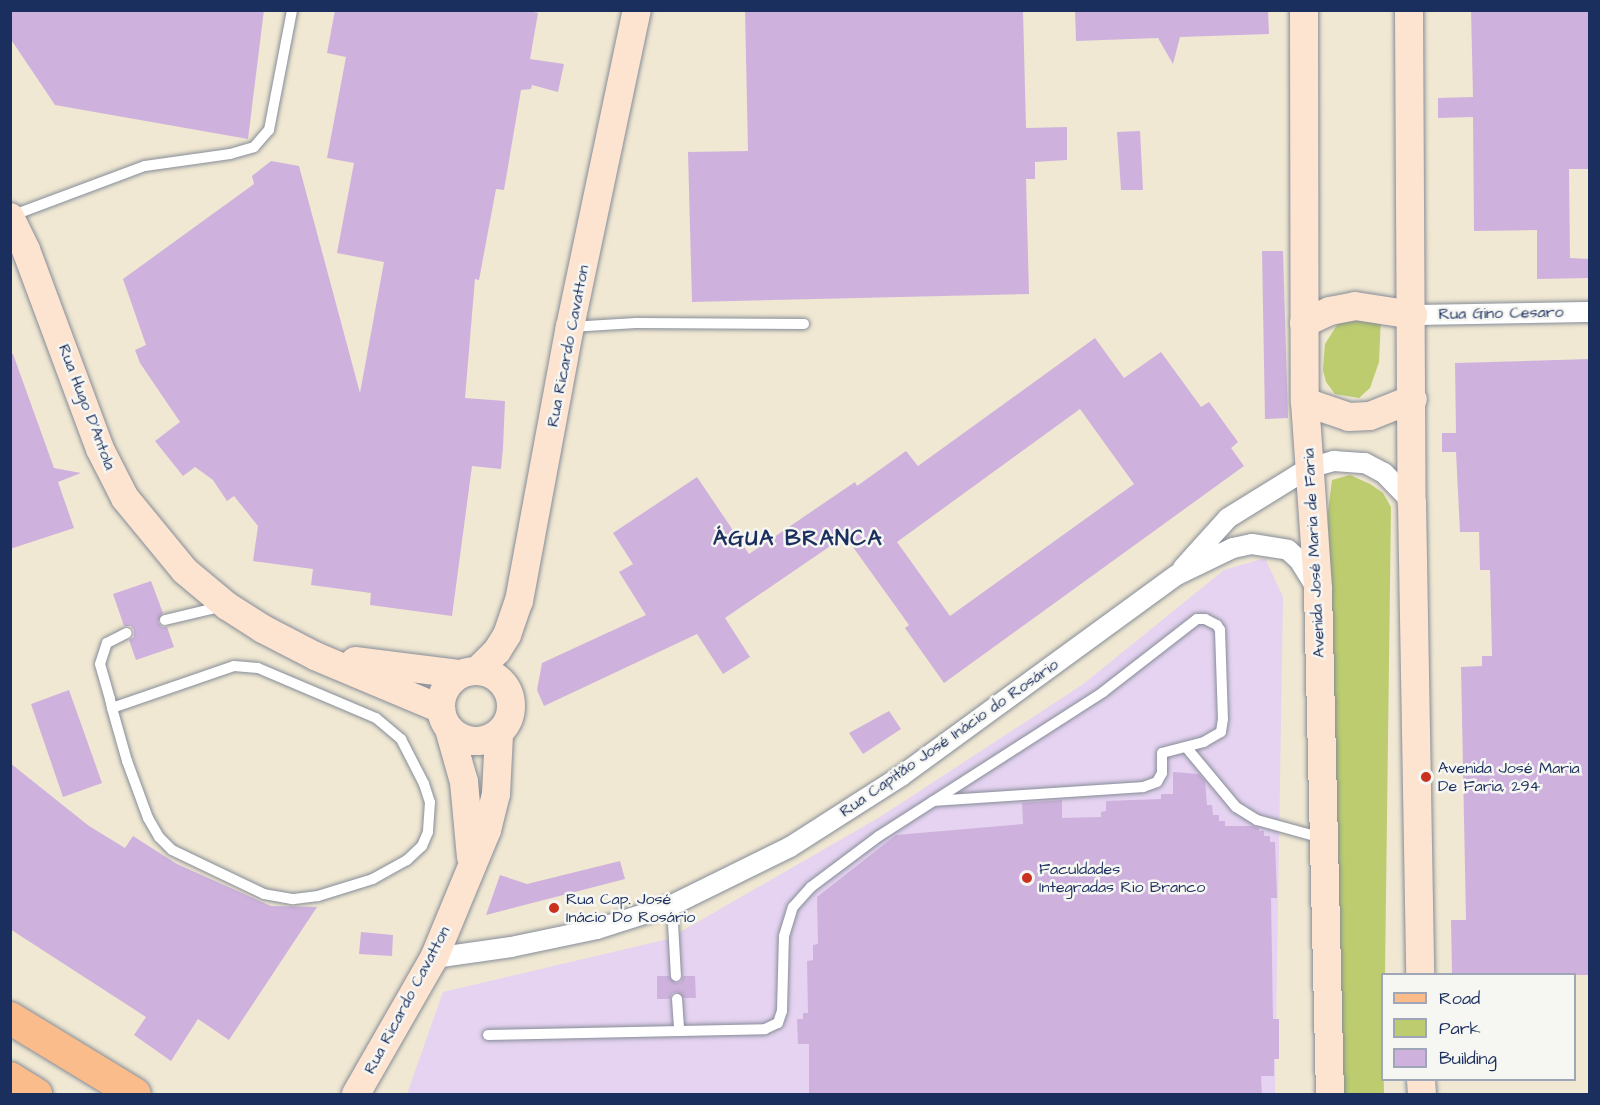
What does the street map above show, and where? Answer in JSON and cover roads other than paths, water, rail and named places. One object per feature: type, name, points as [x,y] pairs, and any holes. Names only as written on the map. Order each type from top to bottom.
[{"type":"main road","points":[[10,1018],[135,1095]]},
{"type":"main road","points":[[10,1078],[36,1095]]},
{"type":"street","name":"Rua Ricardo Cavatton","points":[[469,672],[497,651],[507,635],[519,601],[570,327],[637,10]]},
{"type":"street","name":"Avenida José Maria de Faria","points":[[1304,10],[1305,402],[1318,590],[1330,1095]]},
{"type":"street","points":[[1409,10],[1413,315],[1412,502],[1420,973]]},
{"type":"street","name":"Rua Hugo D'Antola","points":[[10,217],[31,261],[100,449],[125,498],[185,571],[227,606],[263,629],[445,719]]},
{"type":"street","points":[[1304,323],[1330,311],[1355,306],[1413,315]]},
{"type":"street","name":"Rua Gino Cesaro","points":[[1413,315],[1590,312]]},
{"type":"street","points":[[1305,402],[1349,417],[1370,416],[1413,399]]},
{"type":"street","name":"Rua Capitão José Inácio do Rosário","points":[[1177,575],[1228,518],[1310,468],[1334,461],[1365,463],[1384,473],[1412,502]]},
{"type":"street","name":"Rua Capitão José Inácio do Rosário","points":[[434,958],[511,947],[597,929],[672,905],[790,847],[901,776],[1177,575],[1233,548],[1252,544],[1271,545],[1288,550],[1299,560],[1318,590]]},
{"type":"street","name":"Rua Hugo D'Antola","points":[[315,656],[469,672]]},
{"type":"street","points":[[469,672],[490,673],[500,680],[510,695],[512,713],[499,734],[478,742],[457,736],[445,719],[445,688],[469,672]]},
{"type":"street","name":"Rua Ricardo Cavatton","points":[[445,719],[464,782],[469,821],[471,871]]},
{"type":"street","name":"Rua Ricardo Cavatton","points":[[356,1095],[434,958],[471,871],[487,830],[496,794],[499,734]]},
{"type":"lane","points":[[10,217],[77,189],[145,166],[230,154],[254,147],[269,130],[292,10]]},
{"type":"lane","points":[[570,327],[636,324],[804,324]]},
{"type":"lane","points":[[165,620],[227,606]]},
{"type":"lane","points":[[488,1035],[765,1029],[778,1023],[782,1011],[784,936],[793,907],[819,880],[879,836],[933,801],[1103,692],[1197,619],[1205,619],[1217,625],[1220,630],[1223,719],[1221,732],[1204,742],[1162,753],[1162,773],[1157,782],[1143,787],[933,801]]},
{"type":"lane","points":[[112,708],[234,666],[258,668],[376,718],[401,739],[424,784],[430,802],[428,832],[422,846],[407,860],[373,879],[318,896],[292,900],[264,894],[172,850],[159,837],[127,761],[112,708],[101,657],[107,643],[127,633]]},
{"type":"lane","points":[[1186,747],[1236,807],[1257,820],[1324,838]]},
{"type":"lane","points":[[672,905],[676,976]]},
{"type":"lane","points":[[677,999],[679,1031]]},
{"type":"place","name":"Avenida José Maria De Faria, 294","points":[[1426,777]]},
{"type":"place","name":"Faculdades Integradas Rio Branco","points":[[1027,878]]},
{"type":"place","name":"Rua Cap. José Inácio Do Rosário","points":[[554,908]]},
{"type":"district","name":"ÁGUA BRANCA","points":[[798,539]]}]
